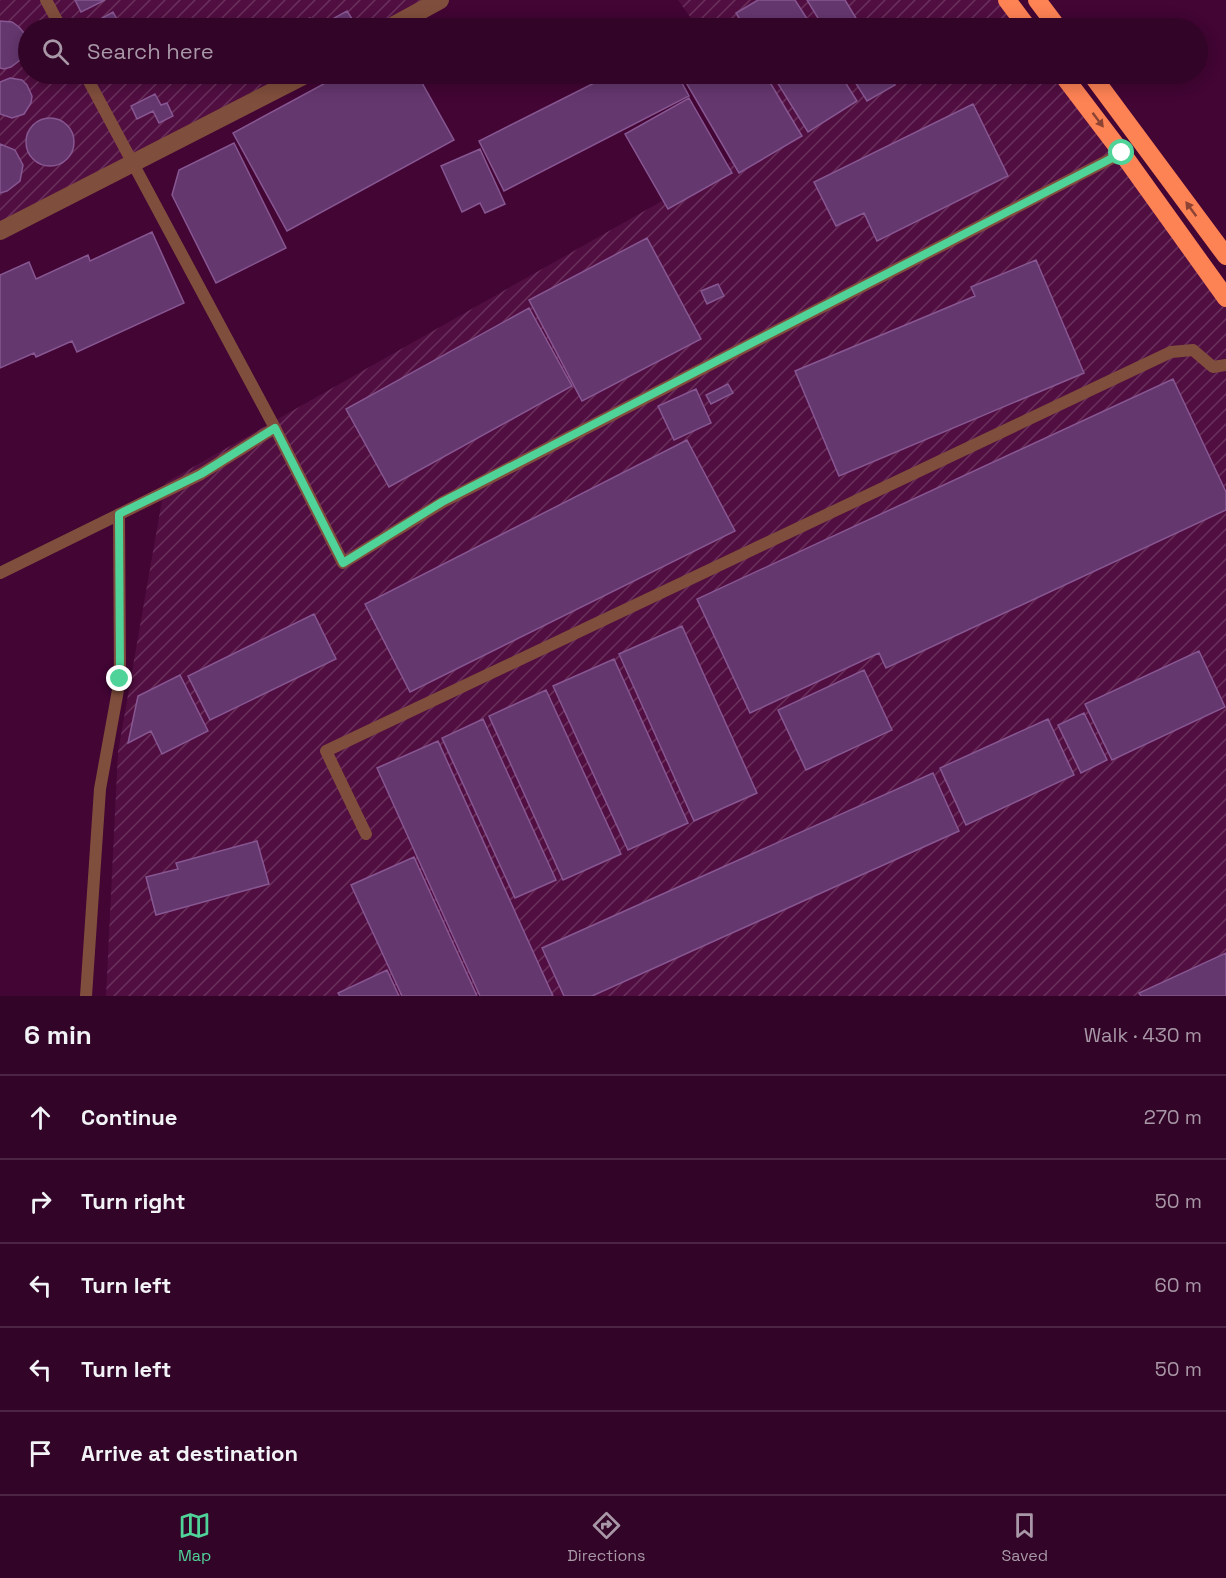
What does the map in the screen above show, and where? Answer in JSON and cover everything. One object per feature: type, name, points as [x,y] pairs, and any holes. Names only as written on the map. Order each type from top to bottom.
[{"type":"highway","points":[[1007,0],[1020,18]]},
{"type":"highway","points":[[1037,0],[1050,18]]},
{"type":"highway","points":[[1070,84],[1226,298]]},
{"type":"highway","points":[[1098,84],[1226,256]]},
{"type":"street","points":[[407,18],[440,0]]},
{"type":"street","points":[[0,231],[132,161],[287,84]]},
{"type":"lane","points":[[46,0],[56,18]]},
{"type":"lane","points":[[90,84],[275,428],[343,563],[442,502],[1122,153]]},
{"type":"lane","points":[[366,834],[326,751],[1171,352],[1193,350],[1213,367],[1226,365]]},
{"type":"lane","points":[[0,573],[201,474],[275,428]]},
{"type":"lane","points":[[86,996],[100,789],[120,679],[119,514]]},
{"type":"shaded area","points":[[0,0],[423,0],[390,18],[18,18],[18,84],[272,84],[0,231]]},
{"type":"shaded area","points":[[678,0],[998,0],[1013,18],[691,18]]},
{"type":"shaded area","points":[[736,84],[1066,84],[1226,293],[1226,996],[106,996],[118,752],[165,483],[773,138]]},
{"type":"building","points":[[75,0],[105,0],[81,12]]},
{"type":"building","points":[[758,0],[795,0],[807,18],[739,18],[736,13]]},
{"type":"building","points":[[807,0],[845,0],[856,18],[818,18]]},
{"type":"building","points":[[347,11],[351,18],[334,18]]},
{"type":"building","points":[[113,12],[116,18],[102,18]]},
{"type":"building","points":[[0,21],[12,22],[18,26],[18,62],[11,67],[0,68]]},
{"type":"building","points":[[10,78],[18,79],[18,84],[27,85],[32,96],[31,103],[24,114],[12,118],[0,114],[0,82]]},
{"type":"building","points":[[324,84],[423,84],[454,140],[287,231],[233,133]]},
{"type":"building","points":[[592,84],[682,84],[689,96],[504,191],[479,141]]},
{"type":"building","points":[[687,84],[771,84],[802,136],[739,173]]},
{"type":"building","points":[[778,84],[846,84],[857,101],[808,132]]},
{"type":"building","points":[[856,84],[894,84],[895,85],[867,101]]},
{"type":"building","points":[[155,94],[161,105],[167,103],[173,116],[159,123],[153,111],[137,119],[131,106]]},
{"type":"building","points":[[689,98],[732,173],[668,209],[625,134]]},
{"type":"building","points":[[973,104],[1008,176],[877,241],[864,213],[836,226],[814,182]]},
{"type":"building","points":[[50,118],[67,125],[74,142],[67,159],[50,166],[33,159],[26,142],[33,125]]},
{"type":"building","points":[[234,143],[286,248],[216,283],[172,195],[179,170]]},
{"type":"building","points":[[0,144],[15,150],[23,165],[20,181],[7,191],[0,193]]},
{"type":"building","points":[[480,149],[505,204],[485,213],[480,203],[462,212],[441,166]]},
{"type":"building","points":[[152,232],[184,303],[77,352],[72,341],[36,357],[34,353],[0,368],[0,275],[29,262],[36,279],[88,255],[90,261]]},
{"type":"building","points":[[647,238],[701,339],[582,401],[529,300]]},
{"type":"building","points":[[1036,260],[1084,373],[839,476],[795,371],[975,296],[971,287]]},
{"type":"building","points":[[718,284],[724,296],[707,304],[701,291]]},
{"type":"building","points":[[529,308],[572,386],[389,487],[346,409]]},
{"type":"building","points":[[1173,379],[1226,492],[1226,510],[886,668],[879,653],[750,713],[697,599]]},
{"type":"building","points":[[728,384],[733,393],[711,404],[706,395]]},
{"type":"building","points":[[696,389],[711,423],[674,440],[658,406]]},
{"type":"building","points":[[687,440],[735,531],[410,692],[365,604]]},
{"type":"building","points":[[314,614],[336,659],[210,720],[188,676]]},
{"type":"building","points":[[682,626],[757,793],[694,821],[619,654]]},
{"type":"building","points":[[1199,651],[1225,707],[1112,760],[1085,704]]},
{"type":"building","points":[[614,659],[688,823],[628,850],[553,686]]},
{"type":"building","points":[[864,670],[892,730],[806,770],[778,710]]},
{"type":"building","points":[[180,675],[208,731],[162,754],[151,731],[128,743],[138,696]]},
{"type":"building","points":[[546,690],[621,854],[563,880],[489,716]]},
{"type":"building","points":[[1084,713],[1107,760],[1081,773],[1058,725]]},
{"type":"building","points":[[483,719],[556,880],[515,898],[442,738]]},
{"type":"building","points":[[1048,719],[1074,775],[966,825],[940,768]]},
{"type":"building","points":[[438,741],[553,996],[480,996],[377,768]]},
{"type":"building","points":[[933,773],[959,831],[592,996],[564,996],[542,948]]},
{"type":"building","points":[[257,841],[269,884],[156,915],[146,877],[178,869],[176,863]]},
{"type":"building","points":[[414,857],[477,996],[402,996],[351,885]]},
{"type":"building","points":[[1226,953],[1226,996],[1141,996],[1139,993]]},
{"type":"building","points":[[387,970],[399,996],[340,996],[338,993]]},
{"type":"route","points":[[120,679],[119,514],[201,474],[275,428],[343,563],[442,502],[1122,153]]}]
